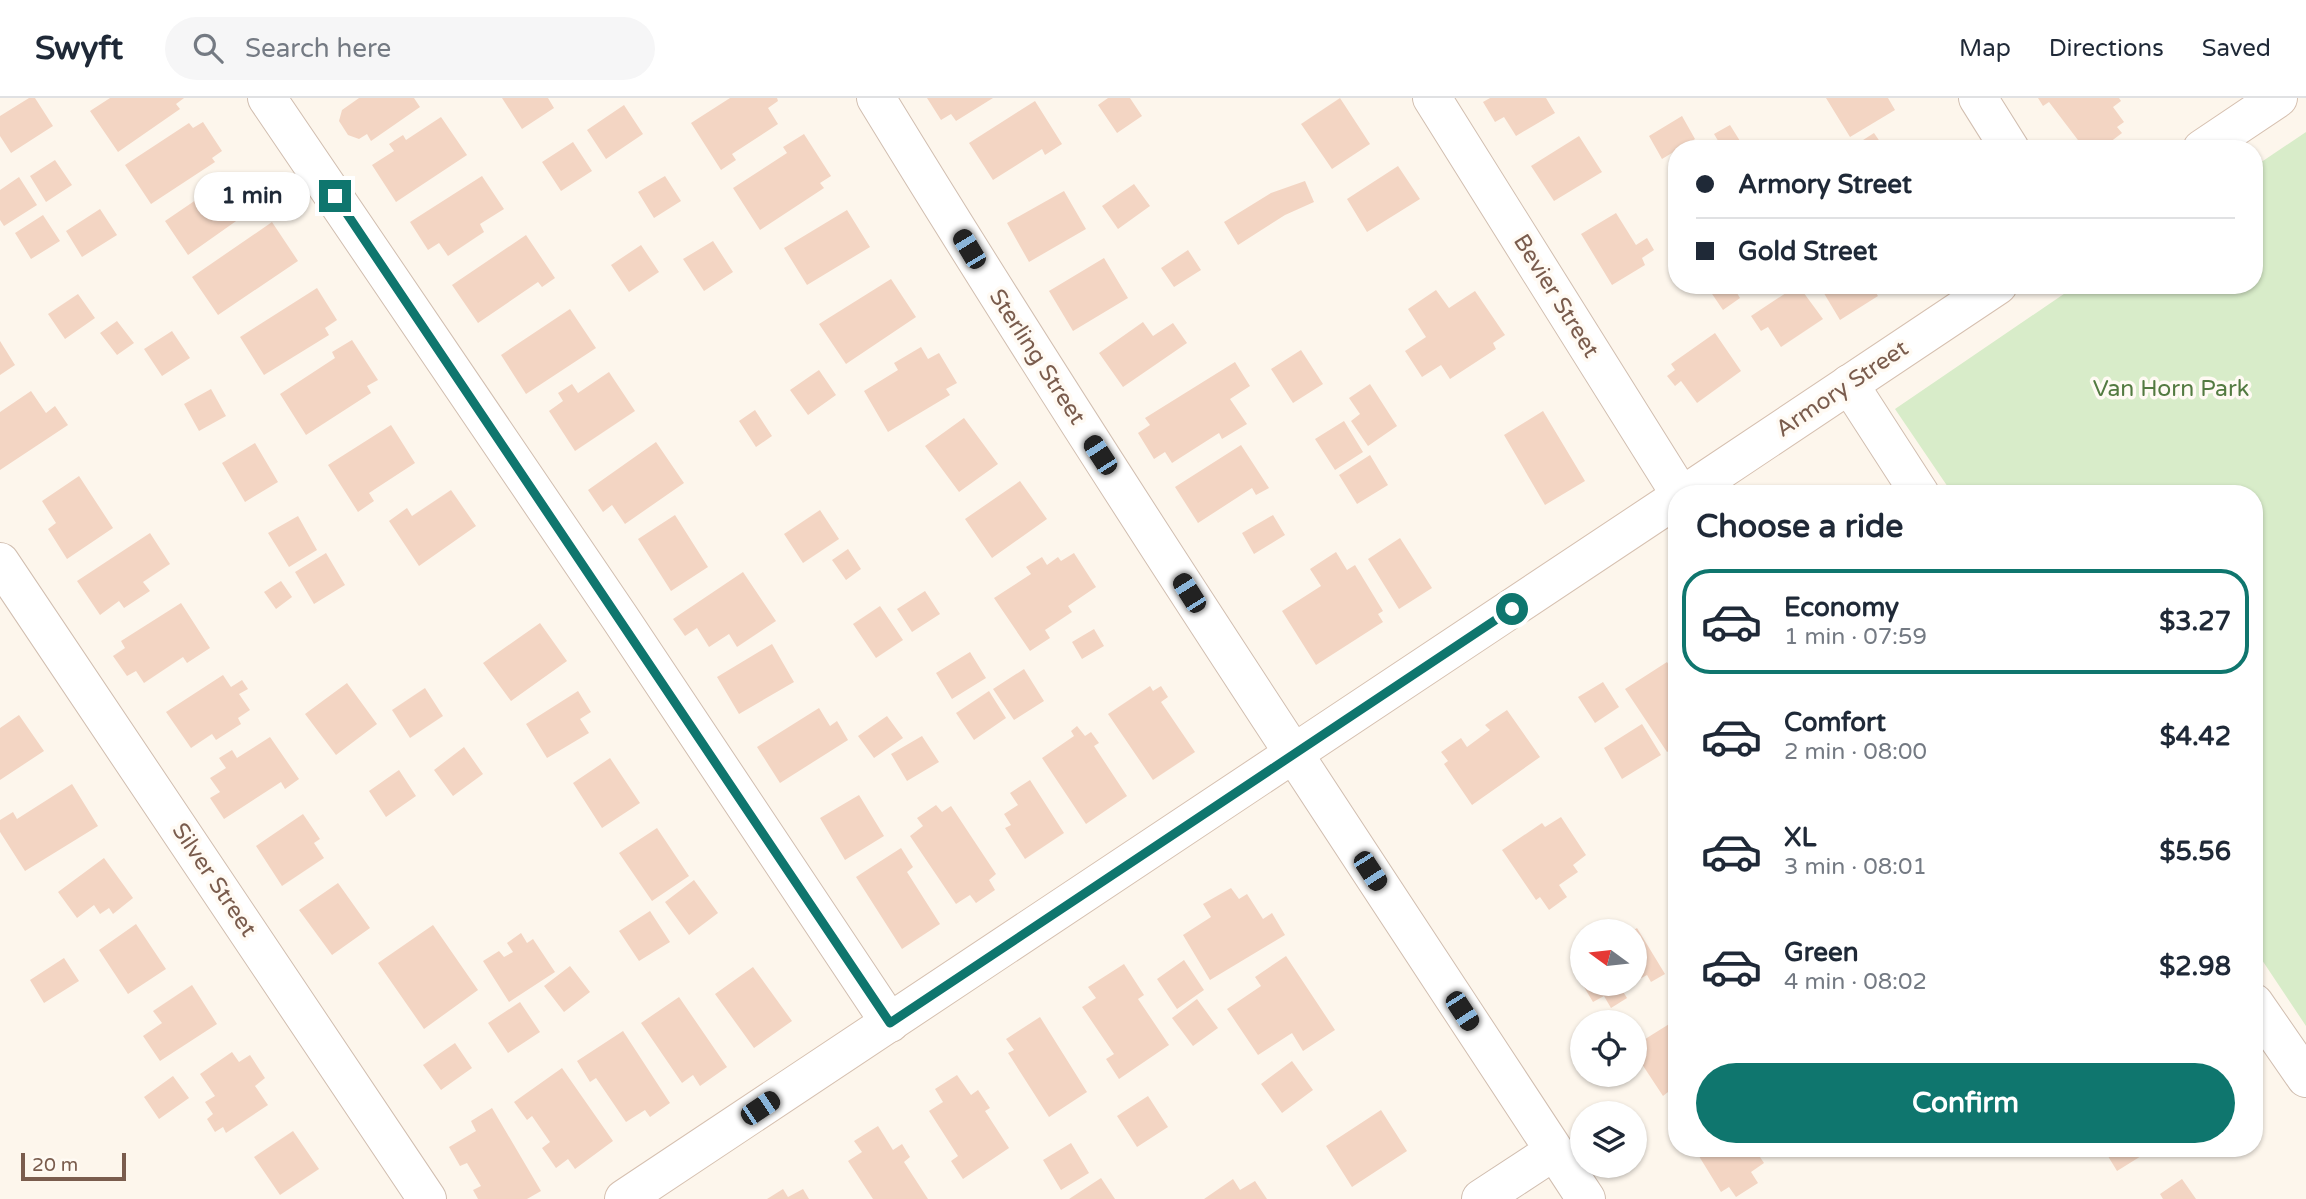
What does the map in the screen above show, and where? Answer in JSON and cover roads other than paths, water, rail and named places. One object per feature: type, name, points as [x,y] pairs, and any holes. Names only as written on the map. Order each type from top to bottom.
[{"type":"street","points":[[267,98],[621,618],[890,1023]]},
{"type":"street","name":"Sterling Street","points":[[876,98],[982,271],[1293,754],[1586,1199]]},
{"type":"street","name":"Bevier Street","points":[[1432,98],[1674,485]]},
{"type":"street","points":[[1978,98],[2004,140]]},
{"type":"street","points":[[2215,140],[2278,98]]},
{"type":"street","name":"Armory Street","points":[[1698,485],[1984,294]]},
{"type":"street","points":[[1849,384],[1914,485]]},
{"type":"street","points":[[624,1199],[1668,504]]},
{"type":"street","name":"Silver Street","points":[[0,562],[427,1199]]},
{"type":"street","points":[[2263,1016],[2306,1078]]},
{"type":"street","points":[[1481,1199],[1554,1151]]},
{"type":"park label","name":"Van Horn Park","points":[[2171,389]]}]
